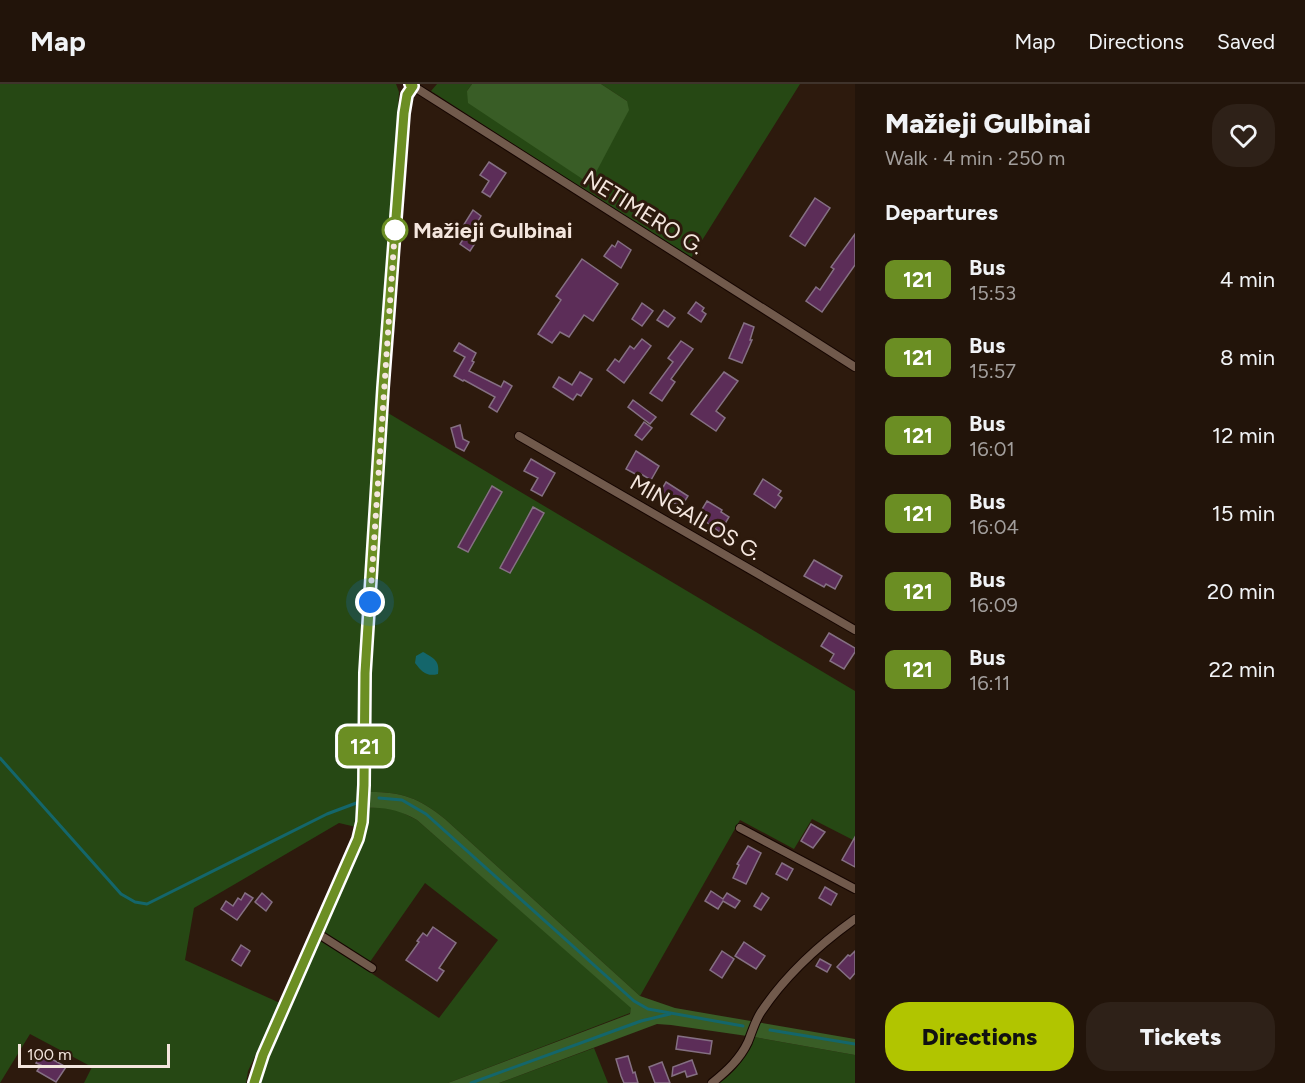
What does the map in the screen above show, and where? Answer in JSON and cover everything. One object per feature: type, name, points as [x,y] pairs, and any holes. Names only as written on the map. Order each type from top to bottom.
[{"type":"street","name":"NETIMERO G.","points":[[412,85],[855,367]]},
{"type":"street","points":[[254,1083],[263,1055],[358,839],[362,822],[365,673],[384,377],[404,113],[407,95],[412,85]]},
{"type":"street","name":"MINGAILOS G.","points":[[519,436],[855,630]]},
{"type":"street","points":[[740,828],[855,889]]},
{"type":"street","points":[[712,1083],[730,1068],[747,1044],[759,1015],[780,987],[835,933],[855,919]]},
{"type":"street","points":[[316,933],[372,968]]},
{"type":"green space","points":[[0,84],[396,84],[399,92],[362,657],[359,802],[356,827],[339,823],[194,908],[185,960],[280,1003],[248,1071],[246,1083],[84,1083],[92,1067],[30,1034],[0,1083]]},
{"type":"green space","points":[[437,84],[472,84],[467,91],[627,101],[601,84],[800,84],[691,258],[431,91]]},
{"type":"green space","points":[[472,84],[601,84],[627,101],[629,110],[593,178],[584,180],[468,103],[467,91]]},
{"type":"green space","points":[[388,413],[855,691],[855,841],[812,819],[794,849],[740,820],[640,996],[436,812],[419,801],[401,795],[370,792],[372,645]]},
{"type":"green space","points":[[370,792],[401,795],[419,801],[436,812],[640,996],[675,1008],[855,1039],[855,1055],[754,1037],[657,1024],[499,1083],[448,1083],[630,1014],[631,1008],[417,820],[393,810],[368,808]]},
{"type":"green space","points":[[384,807],[397,810],[417,820],[632,1008],[630,1013],[448,1083],[257,1083],[284,1014],[346,879],[359,844],[368,808]],"holes":[[[425,883],[498,940],[439,1018],[365,969]]]},
{"type":"green space","points":[[754,1037],[855,1055],[855,1083],[719,1083],[740,1063]]},
{"type":"green space","points":[[594,1048],[608,1083],[499,1083]]},
{"type":"water","points":[[423,652],[435,660],[438,674],[425,673],[415,663],[416,656]]},
{"type":"building","points":[[489,162],[506,173],[490,197],[482,192],[489,181],[480,175]]},
{"type":"building","points":[[815,198],[830,208],[805,246],[790,236]]},
{"type":"building","points":[[473,210],[481,216],[477,223],[485,228],[470,251],[460,244],[464,238],[458,234]]},
{"type":"building","points":[[855,234],[855,265],[822,312],[806,301],[816,287],[820,290],[834,269],[831,267]]},
{"type":"building","points":[[618,241],[631,250],[621,268],[604,256],[612,245],[615,247]]},
{"type":"building","points":[[582,259],[618,284],[593,321],[584,315],[569,337],[560,332],[552,343],[538,334],[561,300],[556,296]]},
{"type":"building","points":[[696,302],[704,308],[702,311],[706,314],[701,322],[688,313]]},
{"type":"building","points":[[642,303],[653,311],[642,326],[632,319]]},
{"type":"building","points":[[664,310],[675,318],[668,327],[657,320]]},
{"type":"building","points":[[744,323],[754,327],[750,340],[752,340],[742,363],[729,358]]},
{"type":"building","points":[[642,339],[651,346],[624,383],[607,370],[615,359],[619,362],[630,346],[634,349]]},
{"type":"building","points":[[681,341],[693,349],[671,379],[675,382],[662,401],[650,393],[673,362],[668,358]]},
{"type":"building","points":[[459,343],[476,353],[469,371],[501,387],[504,381],[512,386],[497,412],[489,407],[495,397],[454,376],[465,357],[454,351]]},
{"type":"building","points":[[580,372],[592,379],[581,396],[577,394],[573,400],[553,387],[559,377],[572,385]]},
{"type":"building","points":[[724,372],[738,381],[716,411],[725,418],[716,431],[691,414]]},
{"type":"building","points":[[633,400],[656,417],[650,424],[628,407]]},
{"type":"building","points":[[644,422],[652,428],[642,440],[635,435]]},
{"type":"building","points":[[460,425],[463,439],[469,442],[464,451],[456,447],[451,428]]},
{"type":"building","points":[[636,451],[659,466],[651,480],[626,469]]},
{"type":"building","points":[[531,459],[555,473],[542,496],[531,490],[538,478],[524,471]]},
{"type":"building","points":[[763,479],[781,491],[778,495],[782,498],[775,508],[754,494]]},
{"type":"building","points":[[666,482],[688,496],[681,507],[659,494]]},
{"type":"building","points":[[492,486],[502,492],[468,552],[458,547]]},
{"type":"building","points":[[707,501],[729,517],[720,532],[698,516]]},
{"type":"building","points":[[533,507],[544,513],[510,573],[500,568]]},
{"type":"building","points":[[814,560],[842,576],[835,589],[826,584],[824,587],[804,576]]},
{"type":"building","points":[[829,633],[855,648],[855,652],[844,669],[830,661],[834,654],[821,646]]},
{"type":"building","points":[[811,824],[825,832],[813,848],[801,841]]},
{"type":"building","points":[[855,837],[855,867],[842,860]]},
{"type":"building","points":[[748,846],[761,853],[746,884],[733,878],[739,865],[737,864]]},
{"type":"building","points":[[782,863],[793,869],[787,880],[776,874]]},
{"type":"building","points":[[825,887],[837,894],[831,905],[819,898]]},
{"type":"building","points":[[711,891],[723,899],[727,893],[740,901],[735,908],[723,901],[718,909],[705,901]]},
{"type":"building","points":[[245,893],[253,898],[237,920],[221,909],[226,901],[233,906],[238,898],[241,900]]},
{"type":"building","points":[[262,893],[272,902],[266,911],[255,902]]},
{"type":"building","points":[[762,893],[769,898],[761,910],[754,906]]},
{"type":"building","points":[[433,927],[456,943],[439,968],[444,971],[437,981],[406,960],[423,933],[427,936]]},
{"type":"building","points":[[744,942],[765,956],[756,969],[735,956]]},
{"type":"building","points":[[241,945],[250,951],[241,966],[232,960]]},
{"type":"building","points":[[722,951],[734,959],[722,978],[710,970]]},
{"type":"building","points":[[855,951],[855,973],[850,979],[837,967]]},
{"type":"building","points":[[820,959],[831,965],[827,972],[816,966]]},
{"type":"building","points":[[678,1036],[712,1041],[710,1054],[676,1049]]},
{"type":"building","points":[[41,1053],[66,1067],[56,1082],[37,1071],[41,1065],[36,1063]]},
{"type":"building","points":[[628,1056],[638,1083],[624,1083],[621,1076],[616,1059]]},
{"type":"building","points":[[692,1060],[697,1074],[687,1077],[685,1071],[672,1076],[673,1067]]},
{"type":"building","points":[[662,1062],[670,1083],[655,1083],[649,1067]]},
{"type":"waterway","points":[[0,758],[121,894],[135,902],[147,904],[327,814],[359,802]]},
{"type":"waterway","points":[[379,798],[402,800],[426,814],[634,1001],[648,1009],[743,1026]]},
{"type":"waterway","points":[[471,1083],[641,1021],[670,1014]]},
{"type":"waterway","points":[[770,1030],[855,1044]]},
{"type":"bus line","name":"121","points":[[254,1083],[263,1055],[358,839],[362,822],[365,673],[383,388],[404,113],[407,95],[413,86],[410,84]]},
{"type":"place","name":"Mažieji Gulbinai","points":[[395,230]]},
{"type":"route","points":[[370,602],[395,228],[395,230]]}]
